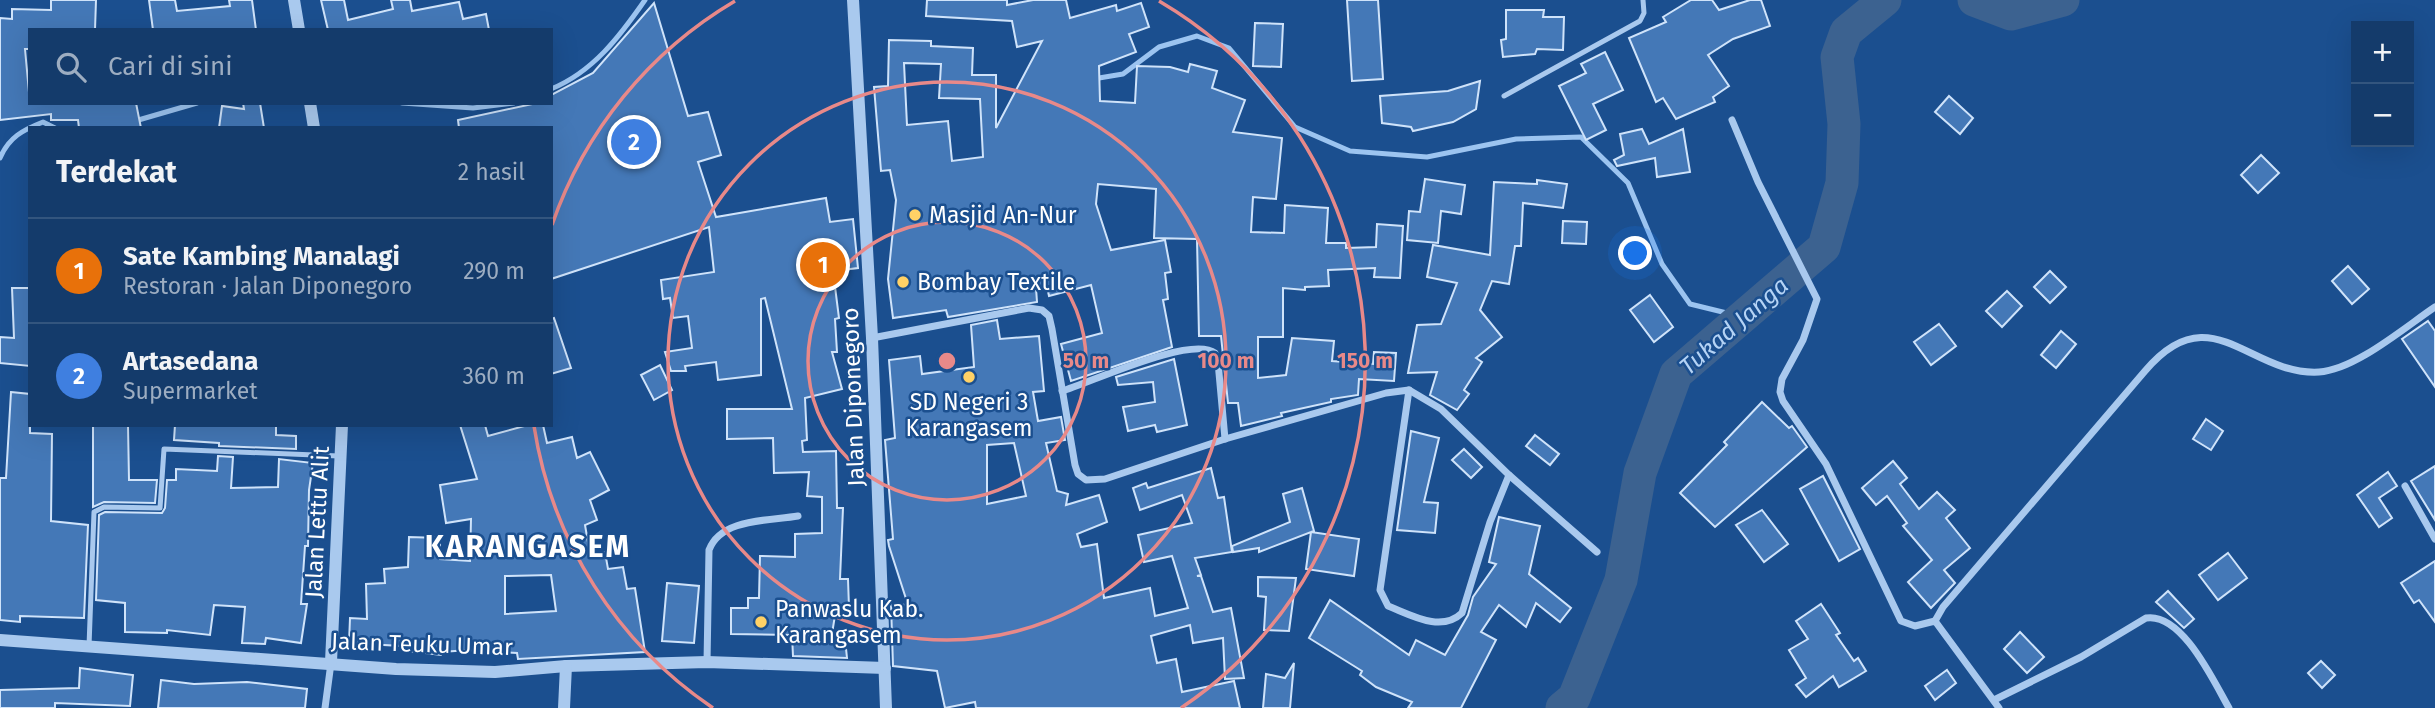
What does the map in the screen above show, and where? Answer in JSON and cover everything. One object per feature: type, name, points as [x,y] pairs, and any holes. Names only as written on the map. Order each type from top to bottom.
[{"type":"street","points":[[294,0],[299,28]]},
{"type":"street","name":"Jalan Diponegoro","points":[[853,0],[872,338],[886,708]]},
{"type":"street","points":[[311,105],[314,126]]},
{"type":"street","points":[[1732,120],[1758,182],[1817,299],[1816,309],[1782,379],[1783,401],[1826,464],[1901,621],[1915,626],[1934,621],[1943,607],[2101,422],[2172,344],[2196,338],[2213,339],[2234,343],[2290,369],[2321,372],[2361,357],[2435,307]]},
{"type":"street","points":[[872,338],[1013,310],[1037,308],[1049,316],[1075,465],[1078,474],[1086,480],[1105,479],[1225,439],[1393,391],[1409,390],[1441,409],[1509,475],[1597,552]]},
{"type":"street","points":[[1062,391],[1170,354],[1206,348],[1215,353],[1218,362],[1225,439]]},
{"type":"street","points":[[1409,390],[1380,590],[1388,606],[1438,623],[1455,620],[1462,613],[1490,522],[1509,475]]},
{"type":"street","name":"Jalan Lettu Alit","points":[[331,662],[342,457],[341,427]]},
{"type":"street","points":[[2404,486],[2435,539]]},
{"type":"street","points":[[707,662],[709,550],[712,540],[732,527],[798,516]]},
{"type":"street","points":[[1994,700],[2081,657],[2147,618],[2158,617],[2165,619],[2188,643],[2229,708]]},
{"type":"street","points":[[1934,621],[1999,708]]},
{"type":"street","name":"Jalan Teuku Umar","points":[[0,640],[137,652],[331,662],[396,669],[495,672],[566,666],[707,662],[885,668]]},
{"type":"street","points":[[325,708],[331,662]]},
{"type":"street","points":[[564,708],[566,666]]},
{"type":"lane","points":[[1503,96],[1640,21],[1644,13],[1643,0]]},
{"type":"lane","points":[[89,646],[94,512],[104,507],[160,508],[164,449],[342,457]]},
{"type":"building","points":[[51,0],[96,0],[95,28],[28,28],[28,49],[25,49],[28,105],[136,105],[141,126],[79,126],[78,120],[51,120],[51,114],[0,120],[0,18],[12,19],[12,9],[51,10]]},
{"type":"building","points":[[149,0],[175,0],[177,11],[230,6],[229,0],[252,0],[256,28],[153,28]]},
{"type":"building","points":[[321,0],[344,0],[348,20],[393,9],[391,0],[410,0],[412,11],[459,2],[463,19],[486,14],[489,28],[328,28]]},
{"type":"building","points":[[927,0],[1007,0],[1007,5],[1033,0],[1066,0],[1070,18],[1116,5],[1117,11],[1141,3],[1149,27],[1129,34],[1136,52],[1099,66],[1100,101],[1135,103],[1137,66],[1170,67],[1188,72],[1190,64],[1217,71],[1212,88],[1245,100],[1233,132],[1282,138],[1276,199],[1253,197],[1251,232],[1284,233],[1285,205],[1328,208],[1326,243],[1346,243],[1346,248],[1376,247],[1377,224],[1403,226],[1400,278],[1374,277],[1375,268],[1328,270],[1329,286],[1305,287],[1305,290],[1283,288],[1283,337],[1258,337],[1258,378],[1286,375],[1292,338],[1334,341],[1332,361],[1373,364],[1374,352],[1396,353],[1394,381],[1359,379],[1358,395],[1331,399],[1331,402],[1281,413],[1282,416],[1241,426],[1238,403],[1228,403],[1221,336],[1199,336],[1197,239],[1154,238],[1156,189],[1098,184],[1096,204],[1111,250],[1165,240],[1171,272],[1165,273],[1168,299],[1163,300],[1172,347],[1071,381],[1061,344],[1102,333],[1091,285],[1049,296],[1047,287],[1036,288],[1037,302],[948,317],[946,310],[893,318],[888,279],[896,200],[890,170],[881,171],[874,87],[888,86],[889,40],[931,41],[931,46],[973,48],[972,75],[996,75],[996,128],[1042,41],[1017,47],[1012,21],[926,16]],"holes":[[[904,63],[941,64],[939,98],[980,99],[983,157],[952,161],[948,121],[907,125]]]},
{"type":"building","points":[[1347,0],[1378,0],[1383,79],[1352,81]]},
{"type":"building","points":[[1691,0],[1712,0],[1719,10],[1750,0],[1761,0],[1770,26],[1733,39],[1708,55],[1729,86],[1713,97],[1715,102],[1676,119],[1663,98],[1656,102],[1629,38],[1666,22],[1663,17]]},
{"type":"building","points":[[654,3],[688,116],[708,112],[721,155],[698,162],[716,217],[826,198],[830,222],[853,219],[858,268],[833,271],[839,318],[835,319],[837,352],[832,352],[842,389],[805,398],[807,440],[802,441],[803,452],[836,451],[837,508],[843,508],[840,579],[848,579],[849,608],[836,609],[831,640],[845,639],[847,658],[793,656],[792,635],[731,634],[731,608],[748,608],[748,598],[759,598],[760,556],[795,557],[795,534],[822,533],[822,497],[807,496],[809,472],[774,473],[773,438],[727,439],[727,409],[792,409],[765,298],[761,299],[761,375],[718,380],[716,362],[685,366],[686,371],[671,371],[665,352],[692,348],[688,316],[673,318],[670,298],[663,299],[661,280],[714,272],[709,227],[553,278],[553,126],[459,126],[458,120],[528,105],[553,105],[553,94],[593,73]]},
{"type":"building","points":[[1506,10],[1544,10],[1543,17],[1564,17],[1563,50],[1537,49],[1535,54],[1503,57],[1501,40],[1506,39]]},
{"type":"building","points":[[1255,23],[1283,24],[1281,67],[1253,66]]},
{"type":"building","points":[[1605,52],[1623,90],[1593,104],[1606,130],[1586,140],[1559,86],[1586,73],[1581,64]]},
{"type":"building","points":[[1480,81],[1476,109],[1453,122],[1413,131],[1411,127],[1382,123],[1380,96],[1448,91]]},
{"type":"building","points":[[1949,96],[1973,118],[1960,134],[1935,112]]},
{"type":"building","points":[[243,105],[260,105],[264,126],[219,126],[222,106],[244,109]]},
{"type":"building","points":[[1642,129],[1649,144],[1683,129],[1690,172],[1657,177],[1655,158],[1617,166],[1614,160],[1624,155],[1620,134]]},
{"type":"building","points":[[2261,155],[2279,173],[2258,193],[2241,175]]},
{"type":"building","points":[[1425,179],[1465,185],[1461,214],[1441,211],[1438,243],[1407,240],[1409,211],[1420,212]]},
{"type":"building","points":[[1537,180],[1567,184],[1563,208],[1523,203],[1521,246],[1515,246],[1509,284],[1492,281],[1480,310],[1502,337],[1476,358],[1482,362],[1464,390],[1469,394],[1457,410],[1430,395],[1437,372],[1408,373],[1417,325],[1441,324],[1457,283],[1427,277],[1433,245],[1490,255],[1494,182],[1537,184]]},
{"type":"building","points":[[1563,221],[1587,222],[1586,244],[1562,243]]},
{"type":"building","points":[[2348,266],[2369,289],[2352,304],[2332,281]]},
{"type":"building","points":[[2050,271],[2066,287],[2050,303],[2034,287]]},
{"type":"building","points":[[12,288],[28,288],[28,366],[0,363],[0,337],[14,338]]},
{"type":"building","points":[[2007,291],[2022,306],[2002,327],[1986,311]]},
{"type":"building","points":[[1650,295],[1673,327],[1654,342],[1630,310]]},
{"type":"building","points":[[553,318],[571,368],[553,373]]},
{"type":"building","points":[[997,320],[1000,339],[1039,336],[1044,391],[1033,392],[1038,421],[1061,417],[1065,440],[1046,443],[1057,491],[1068,494],[1066,505],[1099,495],[1107,522],[1077,534],[1081,547],[1097,544],[1104,598],[1150,588],[1155,616],[1188,608],[1172,556],[1144,562],[1138,535],[1192,523],[1182,495],[1140,510],[1133,488],[1146,483],[1148,488],[1211,468],[1218,498],[1224,497],[1232,552],[1195,558],[1201,575],[1197,576],[1201,576],[1213,612],[1231,608],[1244,678],[1225,679],[1223,638],[1193,643],[1190,625],[1151,636],[1157,663],[1176,659],[1182,692],[1234,681],[1240,708],[976,708],[975,702],[945,708],[937,671],[893,666],[891,604],[908,605],[888,540],[893,539],[885,440],[895,438],[889,360],[920,356],[922,374],[974,367],[971,325]],"holes":[[[1014,443],[1026,496],[987,504],[987,445]]]},
{"type":"building","points":[[2428,321],[2435,331],[2435,387],[2402,339]]},
{"type":"building","points":[[1939,324],[1956,346],[1931,365],[1914,342]]},
{"type":"building","points":[[2061,331],[2076,344],[2056,368],[2041,355]]},
{"type":"building","points":[[1174,359],[1187,425],[1157,432],[1155,425],[1128,431],[1123,407],[1155,402],[1153,382],[1118,385],[1116,377]]},
{"type":"building","points":[[660,365],[672,390],[654,400],[641,375]]},
{"type":"building","points":[[11,392],[28,394],[30,433],[52,434],[51,521],[88,525],[84,618],[20,616],[20,622],[0,620],[0,478],[6,478]]},
{"type":"building","points":[[1762,402],[1789,428],[1792,426],[1807,447],[1715,527],[1680,493],[1727,445],[1724,442]]},
{"type":"building","points":[[2206,419],[2223,431],[2211,450],[2193,439]]},
{"type":"building","points":[[93,427],[128,427],[129,480],[157,480],[155,503],[104,502],[93,507]]},
{"type":"building","points":[[175,427],[276,427],[276,435],[296,436],[296,449],[219,446],[219,443],[174,440]]},
{"type":"building","points":[[461,427],[486,427],[488,436],[521,427],[543,427],[547,443],[572,437],[577,458],[590,452],[609,490],[590,500],[597,520],[585,525],[590,554],[605,552],[608,569],[623,567],[627,589],[635,588],[645,652],[518,659],[517,653],[468,650],[442,652],[441,655],[401,650],[401,646],[349,643],[350,618],[367,619],[366,584],[385,583],[384,569],[408,567],[409,537],[440,538],[440,559],[470,561],[471,519],[446,523],[440,485],[477,479]],"holes":[[[551,575],[556,611],[505,614],[505,576]]]},
{"type":"building","points":[[1411,431],[1439,438],[1424,502],[1438,503],[1435,533],[1397,530]]},
{"type":"building","points":[[1535,435],[1559,454],[1550,465],[1526,446]]},
{"type":"building","points":[[1464,449],[1482,467],[1471,478],[1452,460]]},
{"type":"building","points":[[218,456],[233,457],[231,488],[278,487],[279,459],[313,463],[301,604],[307,604],[301,643],[266,638],[265,644],[242,643],[245,607],[214,605],[210,635],[167,630],[167,633],[125,632],[125,603],[96,600],[99,515],[105,512],[162,513],[165,508],[167,480],[176,480],[176,469],[217,471]]},
{"type":"building","points":[[1893,461],[1907,478],[1900,484],[1919,509],[1937,492],[1955,510],[1946,518],[1970,548],[1944,570],[1955,583],[1931,608],[1908,582],[1932,560],[1903,526],[1907,523],[1887,496],[1876,505],[1862,488]]},
{"type":"building","points":[[2435,466],[2435,520],[2411,481]]},
{"type":"building","points":[[2388,472],[2397,486],[2379,498],[2392,518],[2379,527],[2357,495]]},
{"type":"building","points":[[1823,476],[1860,549],[1839,561],[1800,489]]},
{"type":"building","points":[[1302,488],[1314,531],[1259,552],[1259,548],[1233,552],[1232,546],[1290,522],[1283,494]]},
{"type":"building","points":[[1762,510],[1788,544],[1764,562],[1736,525]]},
{"type":"building","points":[[1499,517],[1540,526],[1529,574],[1571,608],[1560,622],[1536,603],[1526,627],[1499,605],[1481,632],[1496,640],[1461,708],[1408,708],[1412,702],[1376,687],[1360,675],[1362,671],[1309,638],[1330,600],[1409,655],[1416,640],[1445,655],[1468,615],[1473,597],[1496,564],[1489,562]]},
{"type":"building","points":[[1311,532],[1359,539],[1354,576],[1306,569]]},
{"type":"building","points":[[2228,553],[2247,578],[2218,600],[2199,575]]},
{"type":"building","points":[[2435,561],[2435,622],[2419,600],[2414,603],[2401,583]]},
{"type":"building","points":[[1258,577],[1296,578],[1289,631],[1264,630],[1266,597],[1258,596]]},
{"type":"building","points":[[667,583],[699,586],[694,643],[662,641]]},
{"type":"building","points":[[2168,591],[2194,619],[2184,628],[2156,602]]},
{"type":"building","points":[[1821,604],[1840,633],[1836,635],[1854,661],[1858,658],[1866,671],[1839,687],[1833,676],[1806,697],[1796,685],[1806,678],[1789,650],[1808,639],[1796,621]]},
{"type":"building","points":[[2020,632],[2044,657],[2027,673],[2004,649]]},
{"type":"building","points":[[2321,661],[2335,675],[2322,688],[2308,673]]},
{"type":"building","points":[[1294,663],[1290,708],[1263,708],[1266,674],[1285,678]]},
{"type":"building","points":[[80,668],[133,675],[130,706],[55,703],[55,708],[0,708],[0,690],[79,688]]},
{"type":"building","points":[[1947,670],[1956,683],[1935,700],[1925,686]]},
{"type":"building","points":[[161,680],[194,684],[247,682],[307,689],[305,708],[158,708]]},
{"type":"waterway","points":[[553,88],[593,63],[626,27],[645,0]]},
{"type":"waterway","name":"Tukad Janga","points":[[1562,708],[1574,698],[1621,580],[1640,473],[1676,374],[1824,247],[1842,183],[1844,124],[1837,57],[1846,32],[1885,0]]},
{"type":"waterway","name":"Tukad Janga","points":[[1974,0],[2011,14],[2063,0]]},
{"type":"waterway","points":[[1093,79],[1123,74],[1159,47],[1197,36],[1229,48],[1295,127],[1350,151],[1427,157],[1516,139],[1581,137],[1628,183],[1662,264],[1690,304],[1743,317]]},
{"type":"waterway","points":[[135,121],[190,105]]},
{"type":"waterway","points":[[430,105],[473,108],[498,105]]},
{"type":"waterway","points":[[34,126],[43,122],[51,126]]},
{"type":"waterway","points":[[0,158],[12,139],[28,129]]},
{"type":"place","name":"Artasedana","points":[[634,142]]},
{"type":"place","name":"Masjid An-Nur","points":[[915,215]]},
{"type":"place","name":"Sate Kambing Manalagi","points":[[823,265]]},
{"type":"place","name":"Bombay Textile","points":[[903,282]]},
{"type":"place","name":"SD Negeri 3 Karangasem","points":[[969,377]]},
{"type":"place","name":"Panwaslu Kab. Karangasem","points":[[761,622]]},
{"type":"district","name":"KARANGASEM","points":[[528,547]]}]
